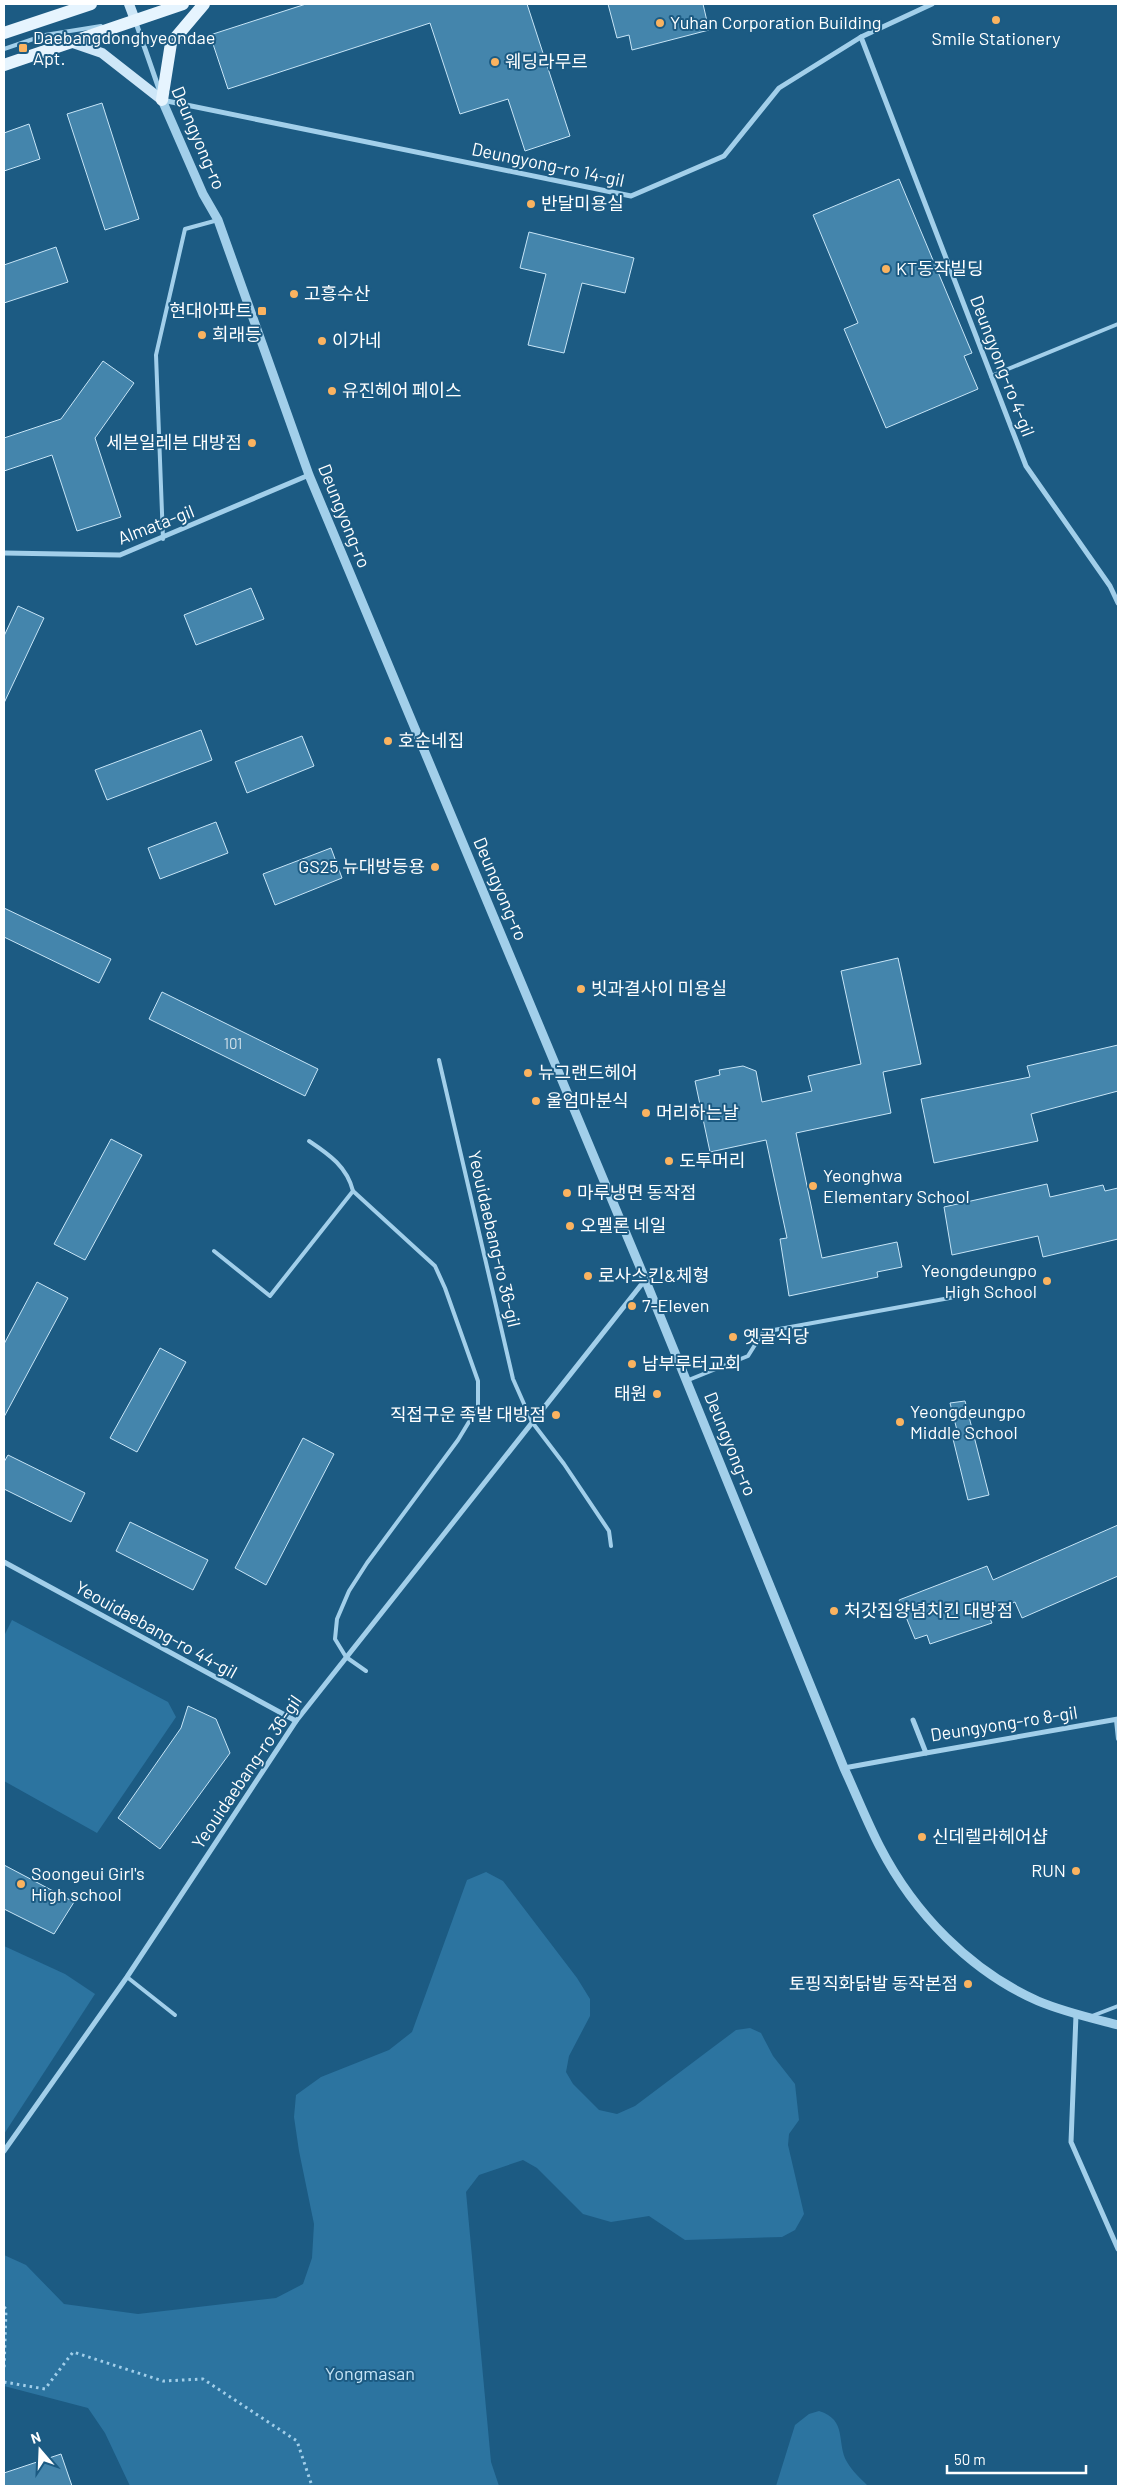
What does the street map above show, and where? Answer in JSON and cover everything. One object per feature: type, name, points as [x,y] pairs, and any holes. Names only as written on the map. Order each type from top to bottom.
[{"type":"main road","points":[[4,33],[91,4]]},
{"type":"main road","points":[[129,4],[135,20]]},
{"type":"main road","points":[[4,65],[183,4]]},
{"type":"main road","points":[[70,42],[102,53],[162,100],[171,43],[204,4]]},
{"type":"street","name":"Deungyong-ro 14-gil","points":[[162,100],[631,196],[724,156],[779,88],[861,37],[932,4]]},
{"type":"street","name":"Deungyong-ro","points":[[135,20],[162,100],[203,194],[218,220],[310,475],[645,1279],[844,1768],[880,1848],[899,1880],[943,1936],[971,1960],[1005,1983],[1038,2000],[1076,2015],[1118,2024]]},
{"type":"street","name":"Deungyong-ro 4-gil","points":[[861,37],[1026,466],[1105,578],[1118,603]]},
{"type":"street","name":"Almata-gil","points":[[4,553],[120,555],[163,539],[310,475]]},
{"type":"street","name":"Yeouidaebang-ro 36-gil","points":[[4,2151],[127,1977],[296,1722],[645,1279]]},
{"type":"street","name":"Yeouidaebang-ro 44-gil","points":[[4,1562],[296,1722]]},
{"type":"street","name":"Deungyong-ro 8-gil","points":[[913,1720],[926,1753],[1117,1720]]},
{"type":"street","points":[[844,1768],[926,1753]]},
{"type":"street","points":[[1076,2015],[1072,2142],[1118,2249]]},
{"type":"lane","points":[[4,49],[45,36],[135,20]]},
{"type":"lane","points":[[163,539],[156,356],[185,229],[218,220]]},
{"type":"lane","points":[[991,376],[1118,324]]},
{"type":"lane","name":"Yeouidaebang-ro 36-gil","points":[[439,1060],[512,1378],[532,1422],[564,1464],[609,1531],[611,1546]]},
{"type":"lane","points":[[309,1141],[333,1157],[350,1176],[353,1191],[435,1266],[445,1288],[478,1381],[478,1407],[458,1440],[349,1591],[337,1619],[335,1639],[346,1657],[366,1671]]},
{"type":"lane","points":[[214,1252],[270,1296],[353,1191]]},
{"type":"lane","points":[[686,1380],[748,1356],[763,1332],[966,1295]]},
{"type":"lane","points":[[1117,1720],[1118,1739]]},
{"type":"lane","points":[[127,1977],[175,2015]]},
{"type":"lane","points":[[1088,2018],[1118,2006]]},
{"type":"path","points":[[4,2307],[6,2309],[4,2371]]},
{"type":"path","points":[[4,2382],[44,2389],[73,2352],[164,2381],[202,2379],[297,2441],[312,2486]]},
{"type":"green space","points":[[12,1620],[168,1702],[176,1717],[97,1833],[4,1781],[4,1636]]},
{"type":"green space","name":"Yongmasan","points":[[486,1872],[503,1881],[577,1978],[590,1999],[590,2016],[569,2056],[566,2072],[573,2084],[599,2110],[617,2114],[635,2106],[736,2030],[750,2028],[761,2033],[773,2056],[795,2084],[799,2120],[789,2134],[788,2145],[804,2214],[795,2230],[782,2237],[685,2240],[649,2216],[611,2222],[583,2214],[537,2168],[523,2160],[479,2175],[466,2192],[491,2462],[499,2486],[130,2486],[105,2433],[88,2408],[4,2386],[4,2255],[26,2265],[64,2304],[138,2314],[276,2298],[303,2284],[312,2258],[314,2224],[294,2117],[296,2095],[321,2077],[389,2050],[412,2032],[467,1880]]},
{"type":"green space","points":[[4,1946],[65,1974],[95,1994],[4,2134]]},
{"type":"green space","points":[[819,2411],[828,2415],[838,2426],[847,2462],[868,2486],[776,2486],[795,2425],[809,2414]]},
{"type":"building","name":"웨딩라무르","points":[[306,4],[527,4],[570,136],[525,151],[508,99],[460,114],[430,23],[228,89],[210,35]]},
{"type":"building","name":"Yuhan Corporation Building","points":[[608,4],[703,4],[709,30],[632,50],[629,35],[617,38]]},
{"type":"building","points":[[102,103],[139,219],[105,230],[67,114]]},
{"type":"building","points":[[29,124],[40,159],[4,171],[4,133]]},
{"type":"building","name":"KT동작빌딩","points":[[899,179],[972,353],[964,356],[978,389],[886,428],[844,329],[858,323],[813,215]]},
{"type":"building","points":[[529,232],[634,258],[625,293],[582,283],[564,353],[528,345],[546,274],[520,268]]},
{"type":"building","points":[[56,247],[68,282],[4,303],[4,265]]},
{"type":"building","points":[[103,361],[134,383],[95,438],[121,517],[77,531],[52,455],[4,471],[4,438],[61,419]]},
{"type":"building","points":[[251,588],[264,619],[196,645],[184,615]]},
{"type":"building","points":[[18,606],[44,618],[4,703],[4,636]]},
{"type":"building","points":[[201,730],[212,760],[107,800],[95,770]]},
{"type":"building","points":[[302,736],[314,766],[247,793],[235,762]]},
{"type":"building","points":[[216,822],[228,853],[160,879],[148,848]]},
{"type":"building","points":[[331,848],[342,878],[275,905],[263,874]]},
{"type":"building","points":[[4,908],[111,959],[99,983],[4,937]]},
{"type":"building","points":[[898,958],[921,1064],[883,1072],[891,1113],[796,1133],[822,1258],[897,1242],[902,1267],[877,1272],[878,1277],[789,1296],[780,1239],[787,1238],[766,1140],[710,1152],[695,1081],[720,1075],[719,1070],[743,1066],[756,1071],[762,1102],[812,1091],[808,1076],[861,1064],[841,971]]},
{"type":"building","points":[[162,992],[318,1069],[305,1096],[149,1019]]},
{"type":"building","points":[[1118,1045],[1118,1091],[1031,1114],[1038,1141],[934,1163],[921,1099],[1030,1077],[1027,1066]]},
{"type":"building","points":[[111,1139],[142,1155],[85,1260],[54,1244]]},
{"type":"building","points":[[1047,1184],[1050,1197],[1103,1185],[1105,1191],[1118,1188],[1118,1239],[1043,1257],[1038,1236],[952,1255],[944,1207]]},
{"type":"building","points":[[37,1282],[68,1298],[4,1417],[4,1344]]},
{"type":"building","points":[[160,1348],[186,1362],[137,1452],[110,1438]]},
{"type":"building","points":[[965,1401],[989,1495],[968,1500],[953,1439],[959,1438],[950,1403]]},
{"type":"building","points":[[303,1438],[334,1454],[266,1585],[235,1568]]},
{"type":"building","points":[[8,1455],[85,1493],[71,1522],[4,1489],[4,1462]]},
{"type":"building","points":[[130,1522],[208,1560],[193,1590],[116,1551]]},
{"type":"building","points":[[1118,1525],[1118,1576],[1022,1618],[1015,1602],[988,1614],[992,1623],[930,1644],[927,1635],[915,1639],[899,1600],[987,1566],[993,1580]]},
{"type":"building","points":[[188,1706],[216,1719],[230,1753],[160,1849],[118,1818],[181,1728]]},
{"type":"building","name":"Soongeui Girl's High school","points":[[4,1865],[74,1902],[54,1934],[4,1909]]},
{"type":"building","points":[[61,2454],[72,2486],[4,2486],[4,2473]]},
{"type":"place","name":"Smile Stationery","points":[[996,20]]},
{"type":"place","name":"Yuhan Corporation Building","points":[[660,23]]},
{"type":"place","name":"Daebangdonghyeondae Apt.","points":[[23,48]]},
{"type":"place","name":"웨딩라무르","points":[[495,62]]},
{"type":"place","name":"반달미용실","points":[[531,204]]},
{"type":"place","name":"KT동작빌딩","points":[[886,269]]},
{"type":"place","name":"고흥수산","points":[[294,294]]},
{"type":"place","name":"현대아파트","points":[[262,311]]},
{"type":"place","name":"희래등","points":[[202,335]]},
{"type":"place","name":"이가네","points":[[322,341]]},
{"type":"place","name":"유진헤어 페이스","points":[[332,391]]},
{"type":"place","name":"세븐일레븐 대방점","points":[[252,443]]},
{"type":"place","name":"호순네집","points":[[388,741]]},
{"type":"place","name":"GS25 뉴대방등용","points":[[435,867]]},
{"type":"place","name":"빗과결사이 미용실","points":[[581,989]]},
{"type":"place","name":"뉴그랜드헤어","points":[[528,1073]]},
{"type":"place","name":"울엄마분식","points":[[536,1101]]},
{"type":"place","name":"머리하는날","points":[[646,1113]]},
{"type":"place","name":"도투머리","points":[[669,1161]]},
{"type":"place","name":"Yeonghwa Elementary School","points":[[813,1186]]},
{"type":"place","name":"마루냉면 동작점","points":[[567,1193]]},
{"type":"place","name":"오멜론 네일","points":[[570,1226]]},
{"type":"place","name":"로사스킨&체형","points":[[588,1276]]},
{"type":"place","name":"Yeongdeungpo High School","points":[[1047,1281]]},
{"type":"place","name":"7-Eleven","points":[[632,1306]]},
{"type":"place","name":"옛골식당","points":[[733,1337]]},
{"type":"place","name":"남부루터교회","points":[[632,1364]]},
{"type":"place","name":"태원","points":[[657,1394]]},
{"type":"place","name":"직접구운 족발 대방점","points":[[556,1415]]},
{"type":"place","name":"Yeongdeungpo Middle School","points":[[900,1422]]},
{"type":"place","name":"처갓집양념치킨 대방점","points":[[834,1611]]},
{"type":"place","name":"신데렐라헤어샵","points":[[922,1837]]},
{"type":"place","name":"RUN","points":[[1076,1871]]},
{"type":"place","name":"Soongeui Girl's High school","points":[[21,1884]]},
{"type":"place","name":"토핑직화닭발 동작본점","points":[[968,1984]]}]
